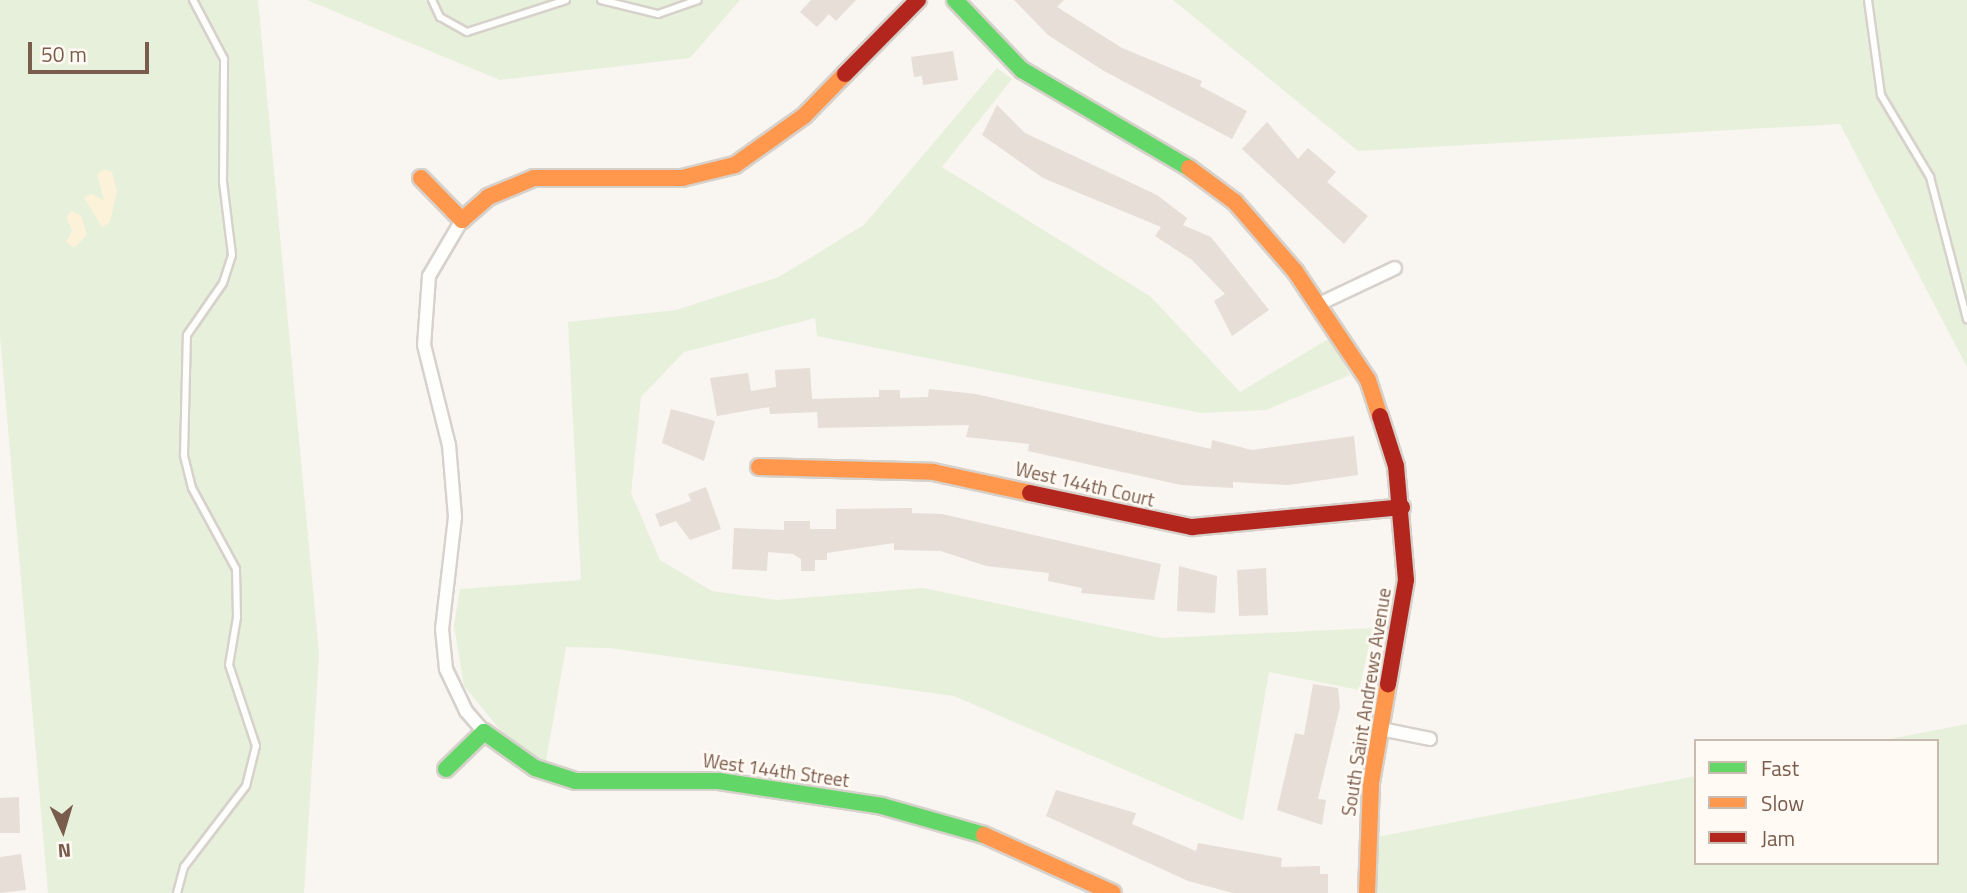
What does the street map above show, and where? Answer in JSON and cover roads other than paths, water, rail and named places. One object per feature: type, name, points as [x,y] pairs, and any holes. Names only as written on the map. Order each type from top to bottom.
[{"type":"street","points":[[446,769],[484,732],[466,711],[446,669],[442,629],[455,517],[449,445],[424,345],[429,276],[462,220],[488,197],[534,178],[682,178],[735,165],[804,116],[918,0]]},
{"type":"street","name":"South Saint Andrews Avenue","points":[[955,0],[989,41],[1042,85],[1213,183],[1261,229],[1319,304],[1380,408],[1402,508],[1405,612],[1381,729],[1368,810],[1367,893]]},
{"type":"street","points":[[421,178],[462,220]]},
{"type":"street","points":[[1319,304],[1395,268]]},
{"type":"street","name":"West 144th Court","points":[[759,467],[933,472],[1192,527],[1402,508]]},
{"type":"street","points":[[1381,729],[1430,739]]},
{"type":"street","name":"West 144th Street","points":[[484,732],[535,768],[576,781],[719,780],[881,806],[994,838],[1113,893]]},
{"type":"lane","points":[[177,893],[184,866],[246,786],[256,746],[230,674],[236,569],[192,488],[184,455],[187,335],[223,283],[232,255],[223,182],[224,59],[193,0]]},
{"type":"lane","points":[[432,0],[440,17],[467,32],[566,0]]},
{"type":"lane","points":[[601,0],[658,14],[698,0]]},
{"type":"lane","points":[[1868,0],[1881,95],[1930,177],[1967,319]]}]
